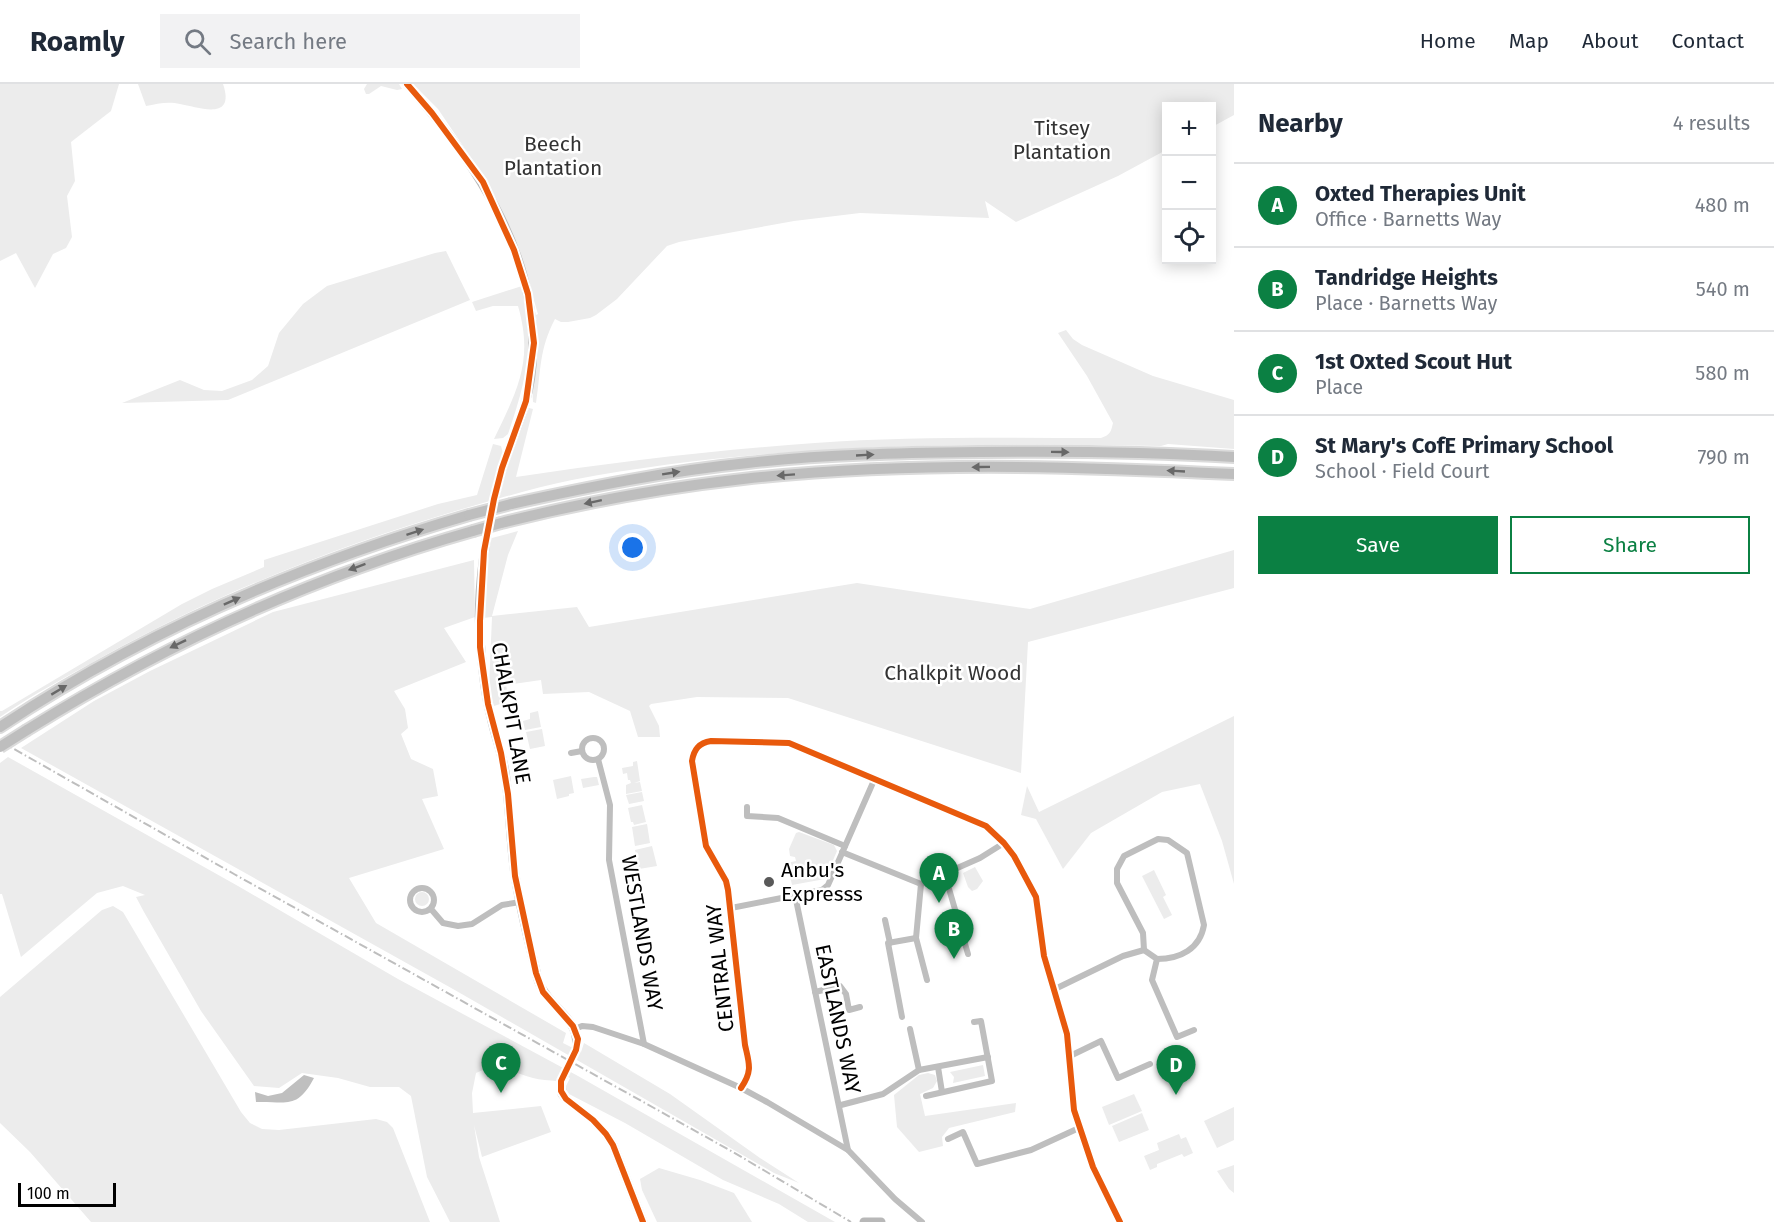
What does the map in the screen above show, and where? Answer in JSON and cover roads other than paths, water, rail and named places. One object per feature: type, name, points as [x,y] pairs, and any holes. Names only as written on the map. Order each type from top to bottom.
[{"type":"highway","points":[[5,724],[119,657],[235,600],[344,556],[469,515],[511,504],[679,472],[809,458],[1024,452],[1234,457]]},
{"type":"highway","points":[[0,747],[85,694],[146,660],[241,614],[373,562],[501,523],[590,502],[741,479],[917,468],[1034,467],[1234,474]]},
{"type":"street","name":"CHALKPIT LANE","points":[[407,84],[432,113],[483,182],[514,250],[528,294],[534,343],[526,401],[502,468],[484,551],[480,647],[487,699],[504,767],[512,850],[520,902],[539,983],[543,992],[575,1029]]},
{"type":"street","points":[[592,739],[598,740],[603,749],[598,759],[590,759],[582,751],[586,741],[592,739]]},
{"type":"street","name":"CENTRAL WAY","points":[[741,1088],[750,1073],[750,1067],[745,1045],[731,908],[726,881],[706,846],[692,761],[696,748],[711,741],[789,742],[986,826],[1014,856],[1036,897],[1044,956],[1067,1034],[1074,1110],[1079,1128],[1093,1167],[1120,1222]]},
{"type":"street","points":[[570,753],[582,751]]},
{"type":"street","name":"WESTLANDS WAY","points":[[598,759],[610,805],[609,860],[644,1044]]},
{"type":"street","points":[[731,908],[822,890],[828,885],[874,778]]},
{"type":"street","points":[[747,807],[747,816],[778,818],[921,884],[994,851],[1004,843]]},
{"type":"street","points":[[1158,839],[1168,840],[1187,853],[1203,926],[1202,935],[1193,948],[1178,956],[1157,959],[1144,950],[1143,933],[1118,882],[1118,868],[1124,856],[1158,839]]},
{"type":"street","points":[[945,875],[968,954]]},
{"type":"street","points":[[921,884],[916,938],[927,980]]},
{"type":"street","points":[[421,888],[429,890],[434,897],[431,909],[424,912],[413,908],[410,902],[414,891],[421,888]]},
{"type":"street","name":"EASTLANDS WAY","points":[[795,895],[849,1150]]},
{"type":"street","points":[[431,909],[443,923],[458,926],[472,924],[502,905],[520,902]]},
{"type":"street","points":[[885,920],[902,1017]]},
{"type":"street","points":[[890,943],[916,938]]},
{"type":"street","points":[[1055,989],[1123,956],[1144,950]]},
{"type":"street","points":[[1157,959],[1152,980],[1177,1037],[1194,1030]]},
{"type":"street","points":[[815,992],[840,986],[846,994],[849,1010],[860,1007]]},
{"type":"street","points":[[926,1096],[992,1081],[981,1021],[974,1022]]},
{"type":"street","points":[[576,1050],[578,1039],[575,1029],[582,1026],[593,1027],[644,1044],[741,1088],[849,1150],[896,1199],[922,1222]]},
{"type":"street","points":[[910,1029],[919,1070]]},
{"type":"street","points":[[1070,1056],[1101,1041],[1118,1078],[1150,1064]]},
{"type":"street","points":[[840,1105],[883,1094],[919,1070],[987,1057]]},
{"type":"street","points":[[938,1067],[942,1092]]},
{"type":"street","points":[[564,1075],[561,1081],[562,1094],[606,1134],[613,1145],[643,1222]]},
{"type":"street","points":[[948,1139],[963,1132],[976,1164],[1031,1150],[1079,1128]]},
{"type":"street","points":[[864,1222],[881,1222]]},
{"type":"tunnel","points":[[564,1075],[576,1050]]},
{"type":"railway","points":[[0,741],[733,1152],[851,1222]]},
{"type":"place","name":"Anbu's Expresss","points":[[769,882]]},
{"type":"place","name":"Oxted Therapies Unit","points":[[939,903]]},
{"type":"place","name":"Tandridge Heights","points":[[954,959]]},
{"type":"place","name":"1st Oxted Scout Hut","points":[[501,1093]]},
{"type":"place","name":"St Mary's CofE Primary School","points":[[1176,1095]]},
{"type":"park label","name":"Titsey Plantation","points":[[1062,140]]},
{"type":"park label","name":"Beech Plantation","points":[[553,156]]},
{"type":"park label","name":"Chalkpit Wood","points":[[953,673]]}]
